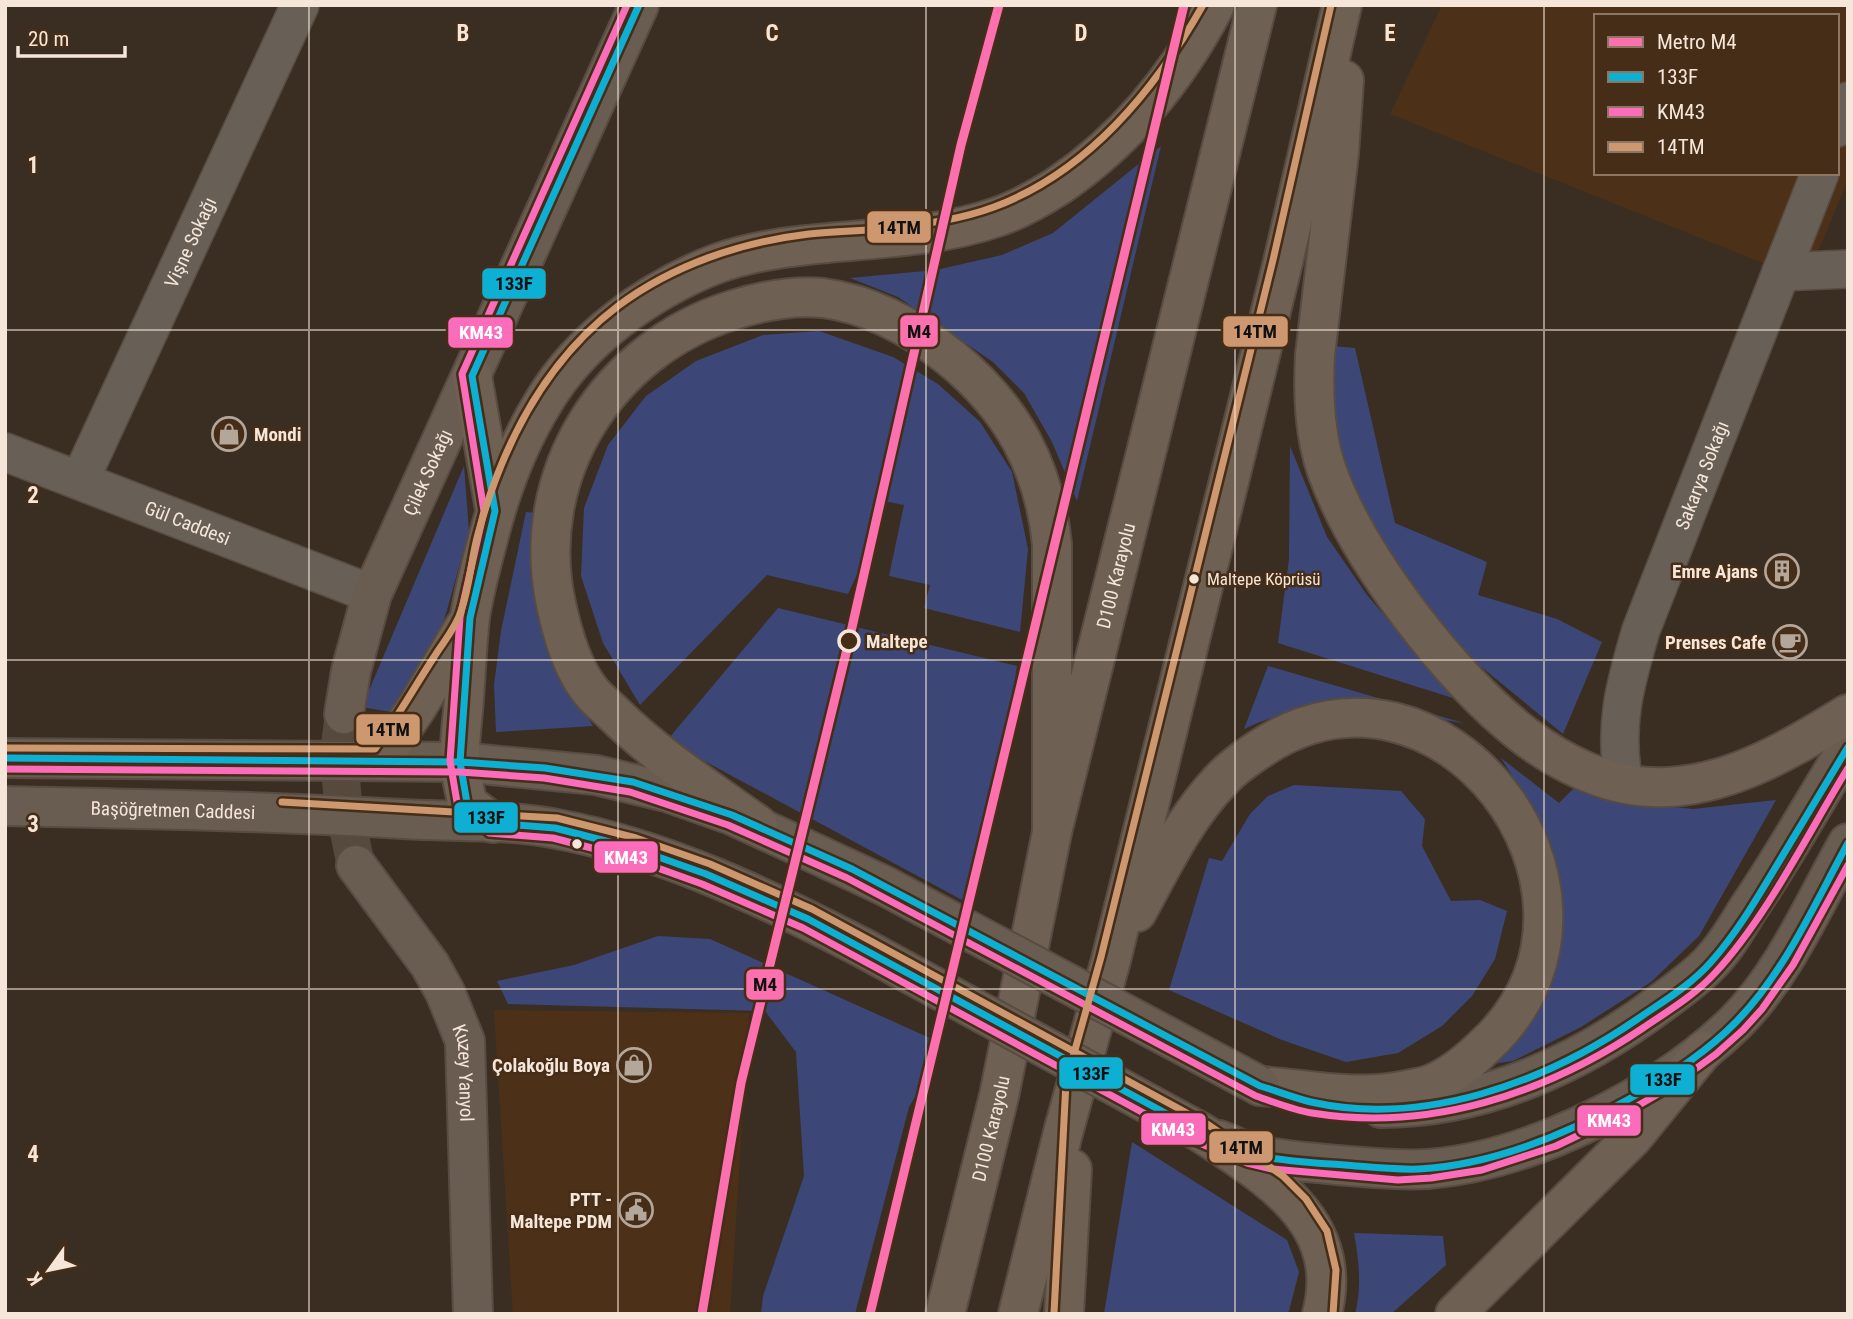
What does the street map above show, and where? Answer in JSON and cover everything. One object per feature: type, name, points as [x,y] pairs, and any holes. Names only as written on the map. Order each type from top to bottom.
[{"type":"highway","points":[[493,823],[467,803],[460,762],[470,618],[495,511],[510,469],[544,399],[570,366],[603,332],[630,311],[692,275],[739,257],[806,245],[921,235],[999,217],[1038,199],[1108,147],[1137,119],[1172,77],[1215,5]]},
{"type":"highway","name":"D100 Karayolu","points":[[945,1314],[999,1097],[1052,832],[1257,5]]},
{"type":"highway","points":[[1018,1314],[1076,1084],[1111,960],[1283,262],[1342,5]]},
{"type":"highway","points":[[1350,5],[1339,153],[1313,389],[1316,421],[1326,467],[1339,502],[1374,562],[1415,619],[1461,674],[1502,717],[1528,738],[1586,772],[1624,783],[1652,787],[1710,780],[1775,757],[1848,714]]},
{"type":"highway","points":[[758,825],[644,743],[588,689],[570,655],[559,618],[550,576],[551,523],[565,467],[583,427],[612,387],[643,358],[680,331],[750,304],[786,298],[824,299],[863,307],[930,341],[987,391],[1028,450],[1045,495],[1052,544],[1052,832]]},
{"type":"highway","points":[[472,376],[495,511]]},
{"type":"highway","points":[[381,760],[417,707],[470,618]]},
{"type":"highway","points":[[1111,960],[1182,830],[1203,800],[1239,763],[1274,740],[1292,730],[1329,719],[1376,718],[1403,724],[1432,735],[1456,750],[1497,787],[1521,825],[1539,870],[1544,913],[1543,937],[1528,992],[1510,1019],[1462,1067],[1431,1084],[1367,1096],[1260,1086]]},
{"type":"highway","points":[[1455,1314],[1633,1137],[1703,1051]]},
{"type":"highway","points":[[1064,1314],[1076,1084]]},
{"type":"highway","points":[[1202,1133],[1276,1184],[1298,1206],[1317,1235],[1326,1270],[1322,1314]]},
{"type":"main road","name":"Çilek Sokağı","points":[[344,714],[351,671],[372,594],[639,5]]},
{"type":"main road","points":[[5,758],[460,762],[545,768],[633,782],[758,825],[886,886],[1260,1086],[1310,1102],[1396,1108],[1437,1104],[1484,1093],[1564,1064],[1604,1043],[1710,963],[1756,899],[1848,747]]},
{"type":"main road","name":"Başöğretmen Caddesi","points":[[5,806],[291,812],[493,823],[555,828],[634,848],[706,874],[807,919],[1202,1133]]},
{"type":"main road","points":[[1202,1133],[1253,1154],[1313,1163],[1390,1169],[1463,1164],[1530,1146],[1581,1125],[1662,1080],[1703,1051],[1737,1021],[1788,952],[1848,843]]},
{"type":"main road","name":"Kuzey Yanyol","points":[[356,865],[430,965],[445,992],[465,1041],[473,1314]]},
{"type":"street","name":"Vişne Sokağı","points":[[80,480],[300,5]]},
{"type":"street","points":[[1839,123],[1848,101]]},
{"type":"street","name":"Sakarya Sokağı","points":[[1624,783],[1618,753],[1624,688],[1641,630],[1818,175]]},
{"type":"street","points":[[1781,272],[1848,270]]},
{"type":"street","name":"Gül Caddesi","points":[[5,452],[372,594]]},
{"type":"shaded area","points":[[1442,5],[1848,5],[1848,180],[1812,266],[1768,265],[1390,114]]},
{"type":"shaded area","points":[[1161,146],[1077,501],[1052,442],[1024,393],[993,362],[898,297],[850,278],[936,270],[1002,255],[1053,233]]},
{"type":"shaded area","points":[[819,331],[893,357],[938,384],[980,422],[1012,472],[1028,549],[1020,632],[924,608],[930,585],[889,576],[904,505],[874,499],[859,570],[848,594],[767,575],[640,705],[603,643],[581,576],[584,508],[608,445],[646,396],[696,361],[763,335]]},
{"type":"shaded area","points":[[1333,346],[1355,348],[1395,523],[1487,562],[1478,595],[1557,619],[1602,642],[1563,734],[1451,642],[1402,589],[1332,439]]},
{"type":"shaded area","points":[[1290,446],[1327,537],[1367,595],[1456,699],[1278,643],[1289,559]]},
{"type":"shaded area","points":[[464,466],[469,531],[433,660],[396,713],[362,707]]},
{"type":"shaded area","points":[[526,512],[537,513],[530,572],[555,663],[593,726],[496,732],[494,685],[501,631]]},
{"type":"shaded area","points":[[778,608],[1017,666],[964,901],[682,749],[669,738]]},
{"type":"shaded area","points":[[1268,666],[1467,724],[1381,709],[1329,706],[1274,717],[1244,729]]},
{"type":"shaded area","points":[[1501,758],[1559,803],[1574,788],[1629,802],[1693,809],[1776,800],[1699,936],[1651,982],[1581,1027],[1513,1061],[1477,1066],[1517,1028],[1549,865],[1531,806]]},
{"type":"shaded area","points":[[1294,785],[1401,791],[1425,819],[1422,846],[1451,901],[1480,900],[1507,911],[1495,959],[1472,996],[1442,1026],[1398,1053],[1346,1062],[1282,1040],[1169,990],[1209,858],[1222,861],[1250,814],[1268,796]]},
{"type":"shaded area","points":[[658,936],[710,939],[932,1039],[924,1082],[909,1107],[855,1314],[761,1314],[763,1296],[804,1176],[796,1052],[765,1011],[508,1004],[497,981],[574,965]]},
{"type":"shaded area","points":[[494,1010],[749,1013],[730,1314],[513,1314]]},
{"type":"shaded area","points":[[1132,1142],[1287,1240],[1299,1272],[1286,1314],[1104,1314]]},
{"type":"shaded area","points":[[1354,1233],[1443,1236],[1446,1265],[1391,1314],[1355,1314],[1359,1274]]},
{"type":"tunnel","points":[[344,714],[339,753],[343,804],[356,865]]},
{"type":"metro line","name":"M4","points":[[702,1314],[741,1083],[848,645],[961,145],[999,5]]},
{"type":"metro line","name":"M4","points":[[870,1314],[1184,5]]},
{"type":"transit line","name":"KM43","points":[[627,5],[462,374],[484,511],[460,617],[450,761],[458,808],[489,833],[553,838],[630,858],[702,884],[803,928],[1197,1142],[1247,1163],[1272,1169],[1398,1180],[1482,1170],[1556,1146],[1625,1113],[1672,1086],[1716,1054],[1762,1009],[1793,965],[1848,865]]},
{"type":"transit line","name":"133F","points":[[639,5],[472,376],[495,511],[470,618],[460,762],[467,803],[493,823],[555,828],[633,848],[706,874],[808,919],[1202,1133],[1239,1149],[1282,1160],[1400,1169],[1447,1166],[1501,1155],[1528,1146],[1605,1112],[1657,1083],[1699,1055],[1736,1022],[1769,982],[1798,937],[1848,843]]},
{"type":"transit line","name":"14TM","points":[[5,748],[375,749],[459,617],[478,534],[513,438],[548,380],[568,353],[592,328],[639,291],[685,267],[733,249],[809,234],[893,228],[944,220],[982,211],[1028,192],[1060,173],[1116,125],[1163,68],[1203,5]]},
{"type":"transit line","name":"14TM","points":[[1054,1313],[1066,1082],[1101,957],[1273,260],[1331,5]]},
{"type":"transit line","name":"133F","points":[[5,758],[460,762],[545,768],[633,782],[732,815],[852,869],[1260,1086],[1311,1102],[1353,1108],[1396,1109],[1439,1104],[1481,1094],[1562,1063],[1600,1043],[1685,986],[1711,962],[1743,920],[1848,747]]},
{"type":"transit line","name":"KM43","points":[[5,769],[460,772],[544,778],[630,792],[728,825],[847,878],[1256,1096],[1305,1112],[1356,1118],[1443,1112],[1526,1089],[1567,1072],[1605,1051],[1681,1002],[1715,973],[1752,926],[1848,768]]},
{"type":"transit line","name":"14TM","points":[[282,802],[557,818],[636,838],[710,864],[812,909],[1207,1124],[1283,1176],[1306,1199],[1327,1231],[1336,1270],[1333,1314]]},
{"type":"place","name":"Mondi","points":[[229,434]]},
{"type":"place","name":"Emre Ajans","points":[[1782,571]]},
{"type":"place","name":"Maltepe Köprüsü","points":[[1194,579]]},
{"type":"place","name":"Maltepe","points":[[849,641]]},
{"type":"place","name":"Prenses Cafe","points":[[1790,642]]},
{"type":"place","name":"Çolakoğlu Boya","points":[[634,1065]]},
{"type":"place","name":"PTT - Maltepe PDM","points":[[636,1210]]}]
